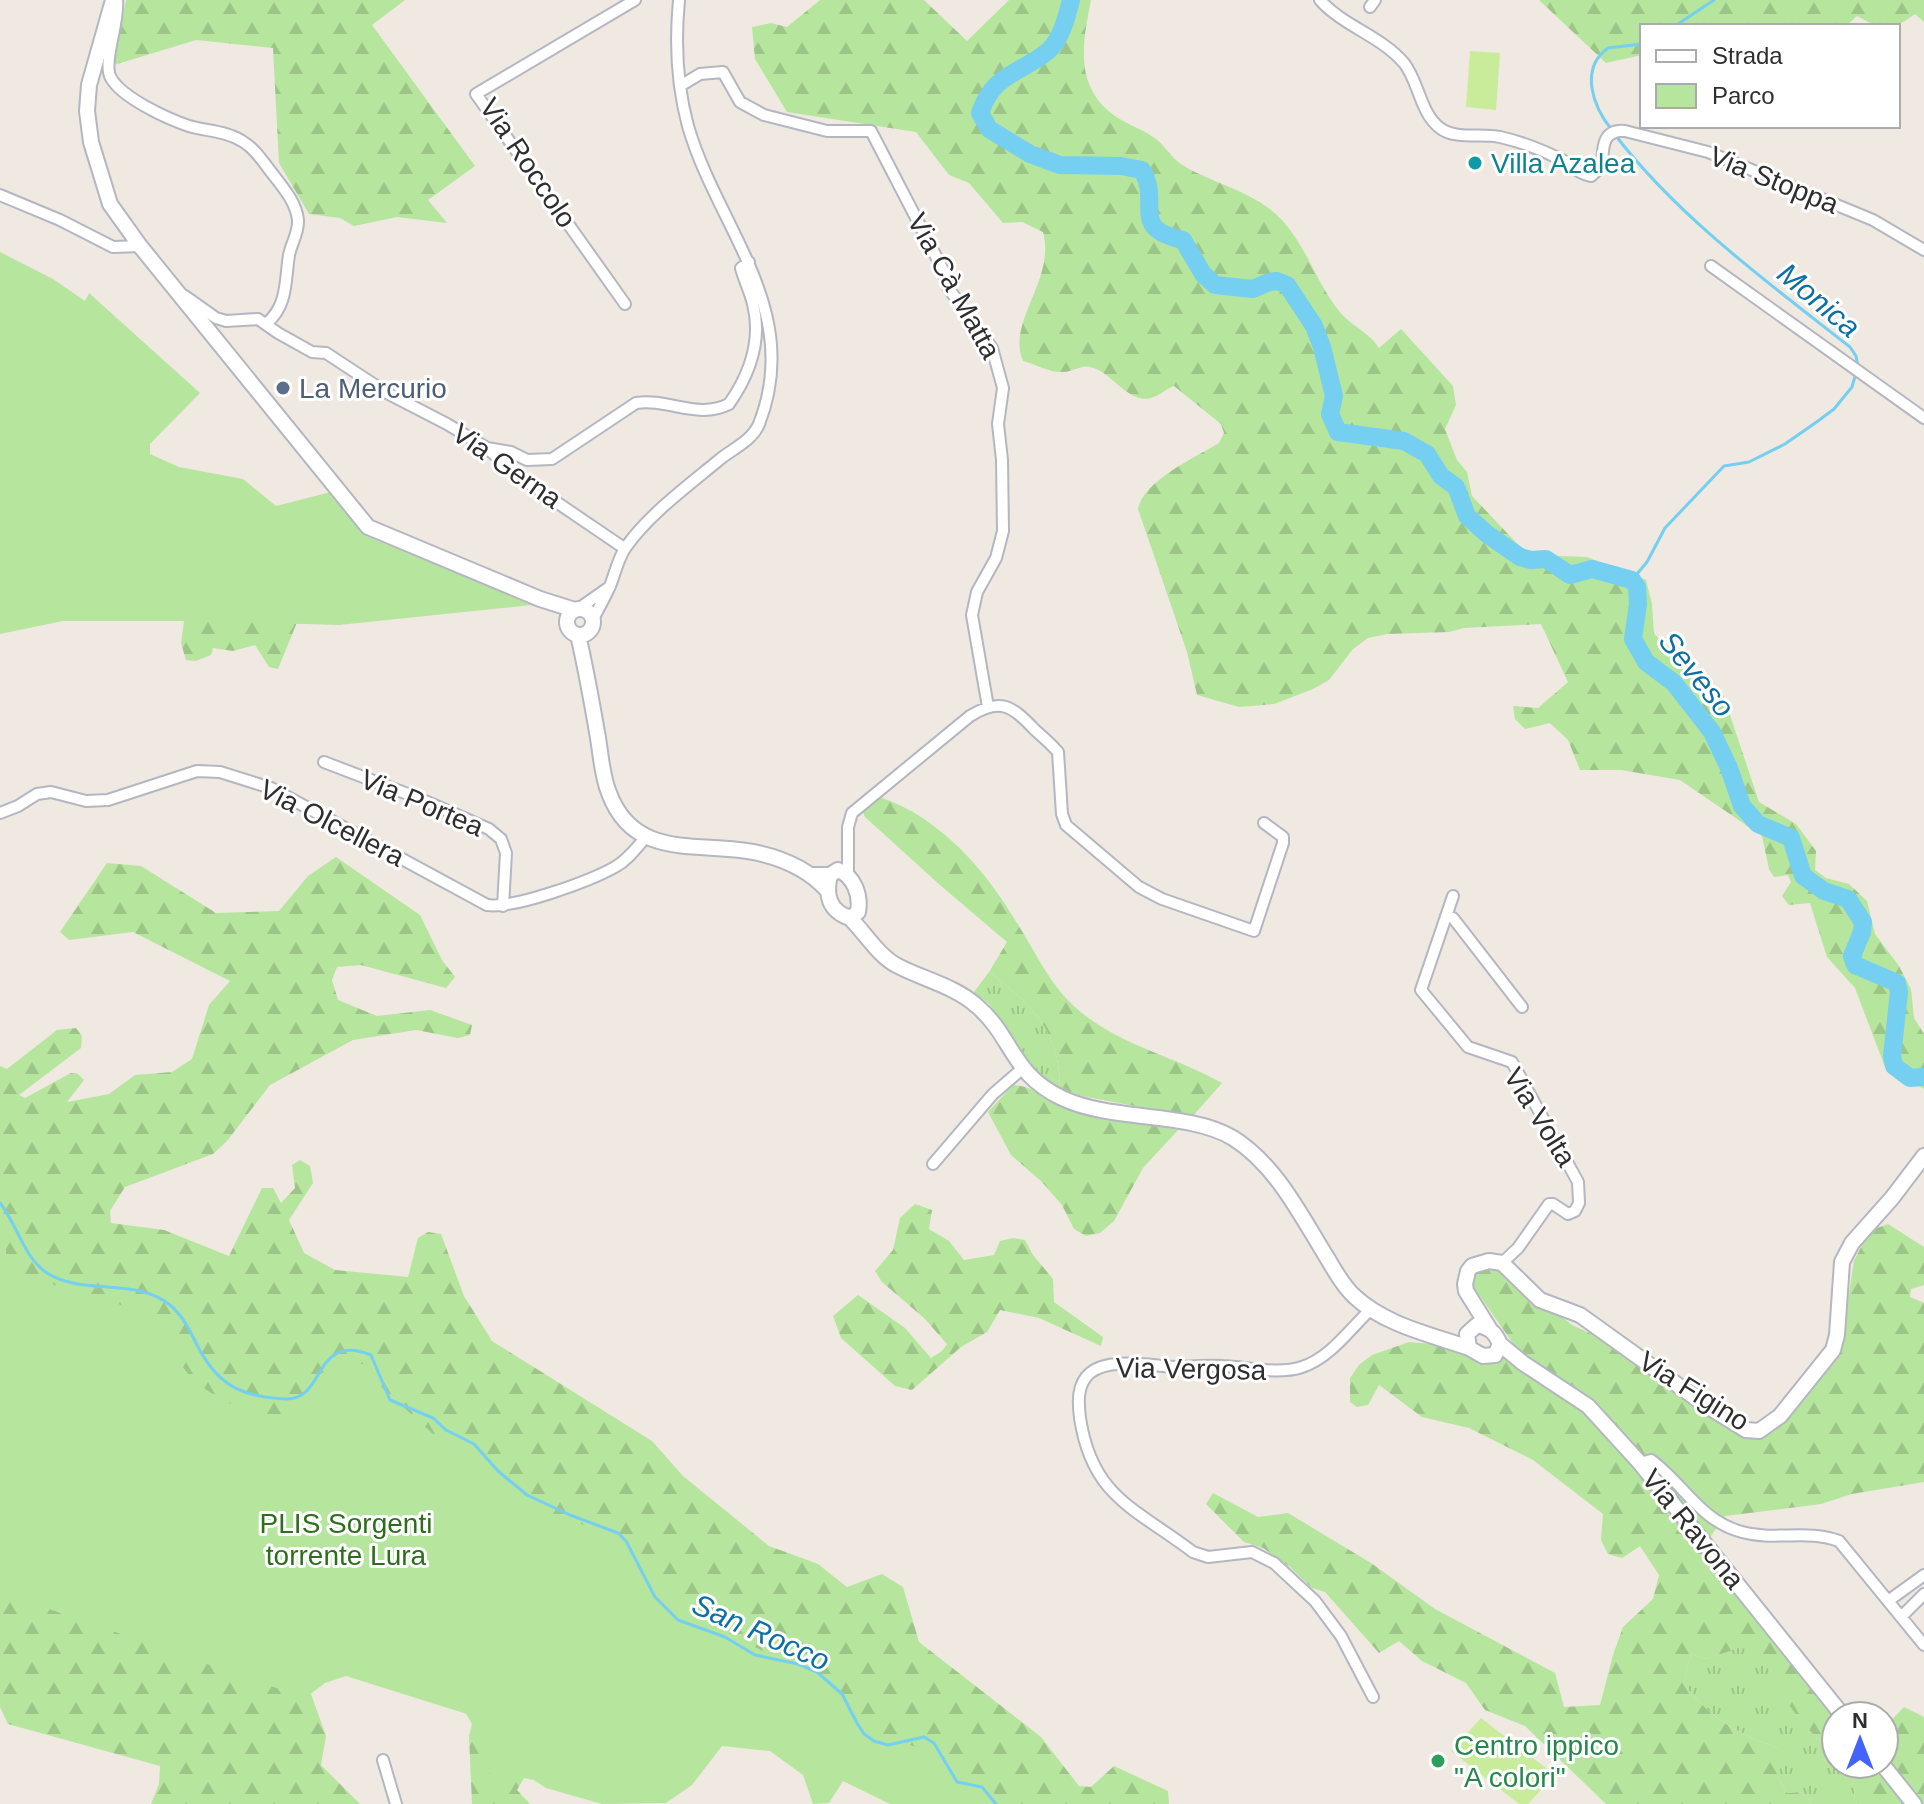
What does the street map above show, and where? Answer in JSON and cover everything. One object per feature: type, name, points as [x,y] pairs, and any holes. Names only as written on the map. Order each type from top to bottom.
[{"type":"street","points":[[115,0],[89,85],[87,111],[91,142],[110,204],[140,246],[368,527],[540,599],[588,611],[582,627],[587,671],[609,793],[633,828],[676,846],[757,852],[813,875],[827,890],[836,911],[854,912]]},
{"type":"street","points":[[115,0],[117,27],[108,67],[116,86],[127,95],[187,125],[240,139],[256,153],[295,205],[298,229],[290,251],[284,296],[280,309],[267,323],[258,319],[226,321],[216,318],[177,290]]},
{"type":"street","name":"Via Roccolo","points":[[625,304],[476,94],[635,0]]},
{"type":"street","points":[[582,627],[610,586],[624,548],[672,498],[749,439],[758,427],[769,382],[771,350],[766,315],[749,262],[688,128],[677,47],[679,0]]},
{"type":"street","name":"Via Stoppa","points":[[1320,0],[1327,9],[1383,45],[1403,62],[1417,85],[1428,113],[1440,128],[1449,132],[1508,140],[1567,163],[1582,175],[1591,176],[1602,166],[1602,143],[1612,133],[1708,152],[1873,220],[1924,250]]},
{"type":"street","name":"Via Cà Matta","points":[[680,86],[700,74],[723,72],[740,102],[764,115],[827,131],[871,131],[942,268],[949,289],[992,348],[1003,388],[998,424],[1003,531],[996,558],[977,592],[972,615],[988,707]]},
{"type":"street","points":[[0,195],[113,247],[140,246]]},
{"type":"street","points":[[487,448],[511,452],[527,460],[552,459],[636,403],[649,402],[702,411],[729,404],[740,390],[753,357],[757,335],[753,305],[741,268],[749,262]]},
{"type":"street","points":[[1711,266],[1924,418]]},
{"type":"street","name":"Via Gerna","points":[[267,323],[278,333],[312,352],[326,353],[387,393],[487,448],[518,476],[624,548]]},
{"type":"street","points":[[576,609],[610,586]]},
{"type":"street","points":[[540,599],[582,627]]},
{"type":"street","points":[[827,890],[848,857],[848,827],[852,813],[970,716],[988,707],[1001,705],[1017,711],[1058,752],[1062,814],[1066,825],[1139,887],[1162,899],[1254,931],[1283,843],[1283,837],[1264,823]]},
{"type":"street","name":"Via Portea","points":[[324,762],[489,829],[501,839],[506,853],[503,906]]},
{"type":"street","name":"Via Olcellera","points":[[0,813],[37,794],[51,792],[86,801],[108,800],[197,771],[220,772],[271,788],[487,905],[503,906]]},
{"type":"street","points":[[503,906],[614,868],[647,836]]},
{"type":"street","points":[[813,875],[839,873],[856,889],[854,912],[881,953],[895,964],[965,997],[978,1007],[991,1021],[1022,1069],[1045,1089],[1086,1107],[1205,1127],[1232,1137],[1271,1171],[1338,1276],[1352,1295],[1371,1309],[1399,1325],[1469,1348],[1471,1329],[1478,1311]]},
{"type":"street","name":"Via Volta","points":[[1453,896],[1421,990],[1468,1047],[1512,1062],[1578,1182],[1579,1203],[1575,1211],[1568,1214],[1549,1204],[1518,1248],[1502,1263]]},
{"type":"street","points":[[1446,916],[1453,918],[1522,1007]]},
{"type":"street","points":[[933,1164],[993,1094],[1022,1069]]},
{"type":"street","name":"Via Figino","points":[[1502,1263],[1540,1300],[1580,1315],[1704,1404],[1746,1430],[1759,1431],[1780,1416],[1833,1350],[1837,1335],[1842,1262],[1852,1243],[1924,1156]]},
{"type":"street","points":[[1498,1349],[1466,1291],[1468,1271],[1479,1263],[1502,1263]]},
{"type":"street","name":"Via Vergosa","points":[[1371,1309],[1323,1356],[1298,1368],[1108,1365],[1090,1373],[1078,1397],[1084,1439],[1092,1463],[1114,1496],[1193,1552],[1208,1557],[1252,1552],[1274,1563],[1315,1601],[1341,1636],[1373,1697]]},
{"type":"street","points":[[1432,1335],[1489,1328]]},
{"type":"street","name":"Via Ravona","points":[[1469,1348],[1483,1356],[1498,1349],[1588,1406],[1640,1463],[1830,1700]]},
{"type":"street","points":[[1640,1463],[1651,1460],[1697,1507],[1722,1525],[1774,1537],[1802,1534],[1839,1541],[1924,1645]]},
{"type":"street","points":[[1888,1601],[1924,1575]]},
{"type":"street","points":[[1901,1617],[1924,1594]]},
{"type":"street","points":[[383,1760],[396,1804]]},
{"type":"street","points":[[1895,1780],[1914,1804]]},
{"type":"green space","points":[[126,0],[405,0],[372,25],[475,166],[428,200],[447,223],[397,217],[354,226],[340,218],[309,214],[279,163],[273,48],[196,40],[114,65]]},
{"type":"green space","points":[[820,0],[924,0],[967,41],[1009,0],[1091,0],[1084,61],[1086,75],[1099,101],[1116,117],[1157,140],[1184,166],[1251,197],[1271,210],[1292,232],[1339,311],[1379,348],[1401,329],[1453,386],[1456,405],[1445,429],[1457,460],[1467,472],[1472,496],[1528,555],[1587,557],[1646,580],[1652,604],[1654,634],[1723,694],[1759,802],[1796,824],[1816,851],[1815,870],[1826,878],[1849,884],[1867,901],[1875,934],[1899,966],[1911,989],[1914,1018],[1924,1034],[1924,1089],[1885,1067],[1855,988],[1827,957],[1810,903],[1789,905],[1782,896],[1791,882],[1788,875],[1774,877],[1769,869],[1762,836],[1680,780],[1621,770],[1580,770],[1568,740],[1550,723],[1525,729],[1515,719],[1513,706],[1538,708],[1568,682],[1541,624],[1387,634],[1368,638],[1353,649],[1329,680],[1274,704],[1239,707],[1197,695],[1187,652],[1138,509],[1142,499],[1160,480],[1219,443],[1224,433],[1221,424],[1174,386],[1154,397],[1142,399],[1090,367],[1059,372],[1023,361],[1021,331],[1043,267],[1043,232],[1022,222],[1003,223],[969,183],[949,175],[916,132],[787,112],[755,59],[752,27],[771,23],[787,27]]},
{"type":"green space","points":[[1539,0],[1924,0],[1924,22],[1915,14],[1900,24],[1874,24],[1857,16],[1848,24],[1640,24],[1640,55],[1606,63]]},
{"type":"green space","points":[[1470,51],[1500,53],[1496,110],[1466,107]]},
{"type":"green space","points":[[0,252],[53,279],[85,301],[89,293],[200,393],[150,444],[150,454],[179,467],[243,479],[276,506],[331,492],[366,536],[533,605],[339,625],[63,621],[0,634]]},
{"type":"green space","points":[[185,614],[298,620],[278,669],[269,667],[255,645],[233,651],[213,648],[211,655],[196,661],[186,660],[181,643]]},
{"type":"green space","points":[[880,797],[924,819],[978,868],[1007,907],[1052,980],[1076,1008],[1110,1032],[1222,1083],[1192,1117],[1082,1096],[1060,1088],[1055,1050],[1041,1021],[1018,996],[989,972],[1007,942],[865,817],[862,810]]},
{"type":"green space","points":[[336,857],[420,915],[442,960],[455,977],[446,988],[361,965],[337,967],[332,980],[338,1000],[377,1016],[430,1010],[472,1025],[470,1035],[458,1038],[416,1030],[353,1040],[270,1085],[227,1141],[213,1154],[125,1187],[110,1211],[111,1223],[164,1230],[229,1256],[262,1188],[273,1188],[281,1203],[295,1188],[292,1165],[300,1160],[310,1166],[313,1183],[289,1220],[304,1253],[335,1270],[408,1277],[418,1238],[428,1232],[441,1234],[464,1296],[492,1341],[652,1441],[683,1476],[769,1546],[818,1564],[847,1587],[882,1574],[903,1587],[919,1642],[1041,1737],[1079,1786],[1091,1787],[1114,1766],[1168,1791],[1169,1804],[905,1804],[782,1745],[719,1740],[562,1786],[524,1778],[517,1790],[530,1804],[472,1804],[469,1736],[472,1724],[465,1712],[401,1654],[306,1680],[326,1736],[321,1765],[360,1804],[151,1804],[159,1784],[160,1766],[8,1724],[0,1707],[0,1066],[7,1069],[57,1030],[76,1028],[82,1036],[81,1048],[19,1095],[25,1098],[71,1073],[78,1074],[84,1080],[67,1102],[109,1094],[135,1075],[172,1072],[192,1059],[209,1005],[230,981],[133,932],[69,940],[60,932],[107,863],[141,866],[216,913],[279,911],[308,876]]},
{"type":"green space","points":[[989,972],[1018,996],[1041,1021],[1055,1050],[1060,1088],[1038,1074],[989,1004],[974,992]]},
{"type":"green space","points":[[1013,1085],[1029,1088],[1077,1111],[1178,1130],[1143,1168],[1114,1221],[1100,1233],[1086,1236],[1074,1229],[1062,1205],[1042,1182],[1011,1155],[988,1112]]},
{"type":"green space","points":[[915,1204],[932,1210],[929,1229],[949,1241],[964,1260],[994,1255],[1000,1241],[1013,1238],[1025,1240],[1053,1279],[1054,1302],[1103,1337],[1101,1346],[1039,1318],[1000,1310],[987,1332],[961,1347],[912,1390],[895,1386],[841,1338],[833,1316],[858,1295],[905,1328],[931,1358],[942,1351],[947,1344],[924,1318],[882,1282],[875,1271],[893,1250],[900,1218]]},
{"type":"green space","name":"PLIS Sorgenti torrente Lura","points":[[0,1210],[6,1222],[6,1260],[30,1276],[114,1302],[138,1315],[166,1334],[182,1366],[194,1380],[233,1405],[263,1415],[288,1416],[311,1378],[344,1363],[363,1364],[372,1372],[377,1383],[433,1434],[489,1456],[507,1495],[539,1514],[557,1514],[598,1531],[657,1567],[700,1621],[763,1651],[772,1659],[830,1682],[853,1720],[869,1730],[946,1758],[962,1777],[977,1788],[989,1789],[994,1793],[999,1804],[890,1804],[843,1781],[829,1803],[813,1804],[803,1775],[770,1751],[722,1746],[692,1785],[666,1803],[602,1804],[546,1788],[528,1776],[474,1773],[486,1720],[346,1676],[325,1683],[305,1698],[0,1592]]},
{"type":"green space","points":[[1888,1224],[1924,1247],[1924,1285],[1911,1289],[1910,1297],[1924,1303],[1924,1482],[1852,1494],[1821,1504],[1725,1516],[1708,1540],[1840,1700],[1820,1700],[1820,1741],[1773,1685],[1771,1671],[1742,1647],[1706,1659],[1691,1654],[1683,1683],[1725,1723],[1749,1737],[1778,1748],[1783,1762],[1777,1776],[1787,1793],[1801,1792],[1813,1804],[1606,1804],[1525,1726],[1485,1710],[1466,1683],[1422,1661],[1399,1641],[1379,1653],[1325,1592],[1312,1588],[1263,1548],[1244,1542],[1206,1504],[1213,1493],[1258,1517],[1288,1513],[1371,1563],[1435,1609],[1555,1673],[1564,1707],[1600,1705],[1623,1627],[1653,1599],[1659,1575],[1640,1546],[1622,1558],[1608,1554],[1601,1540],[1603,1514],[1533,1460],[1469,1428],[1422,1417],[1379,1385],[1368,1405],[1357,1407],[1350,1402],[1350,1378],[1359,1365],[1372,1355],[1409,1342],[1519,1352],[1473,1286],[1474,1273],[1489,1268],[1501,1269],[1572,1325],[1596,1336],[1748,1438],[1782,1423],[1840,1352],[1854,1261],[1869,1231]]},
{"type":"green space","points":[[1742,1646],[1771,1671],[1807,1728],[1820,1741],[1820,1780],[1854,1780],[1855,1801],[1860,1804],[1813,1804],[1801,1792],[1787,1793],[1777,1776],[1778,1748],[1749,1737],[1725,1723],[1683,1683],[1691,1654],[1706,1659]]},
{"type":"green space","points":[[1904,1707],[1924,1717],[1924,1804],[1860,1804],[1855,1801],[1853,1780],[1900,1780],[1900,1711]]},
{"type":"green space","points":[[1481,1718],[1555,1775],[1528,1804],[1519,1804],[1451,1751]]},
{"type":"waterway","name":"Seveso","points":[[1071,0],[1053,46],[992,89],[980,113],[989,129],[1030,154],[1060,165],[1121,166],[1142,170],[1147,182],[1151,222],[1166,235],[1183,240],[1203,274],[1215,285],[1253,289],[1277,281],[1287,285],[1314,326],[1322,347],[1334,396],[1330,414],[1338,432],[1404,441],[1427,454],[1441,476],[1456,487],[1467,516],[1520,557],[1546,559],[1570,575],[1592,569],[1632,580],[1637,587],[1638,604],[1633,639],[1646,662],[1674,683],[1712,732],[1742,806],[1758,824],[1791,838],[1803,876],[1824,891],[1848,899],[1863,922],[1852,956],[1855,965],[1897,983],[1894,1066],[1910,1078],[1924,1077]]},
{"type":"waterway","name":"Monica","points":[[1678,24],[1714,0]]},
{"type":"waterway","name":"Monica","points":[[1612,130],[1595,99],[1592,88],[1594,66],[1608,48],[1640,44]]},
{"type":"waterway","name":"Monica","points":[[1616,136],[1668,195],[1697,222],[1850,347],[1858,366]]},
{"type":"waterway","name":"Monica","points":[[1632,580],[1647,562],[1665,528],[1724,466],[1749,462],[1785,444],[1818,421],[1834,409],[1852,387],[1856,373]]},
{"type":"waterway","name":"San Rocco","points":[[0,1203],[39,1267],[61,1280],[142,1291],[170,1305],[189,1329],[213,1370],[243,1391],[269,1398],[298,1397],[308,1390],[329,1359],[339,1352],[352,1350],[371,1355],[390,1400],[433,1418],[446,1430],[474,1444],[498,1471],[527,1495],[618,1533],[626,1541],[655,1597],[678,1620],[725,1637],[755,1655],[798,1664],[817,1672],[842,1694],[864,1734],[888,1745],[924,1737],[934,1743],[957,1782],[982,1787],[996,1804]]},
{"type":"place","name":"Villa Azalea","points":[[1475,163]]},
{"type":"place","name":"La Mercurio","points":[[283,388]]},
{"type":"place","name":"Centro ippico \"A colori\"","points":[[1438,1761]]}]
